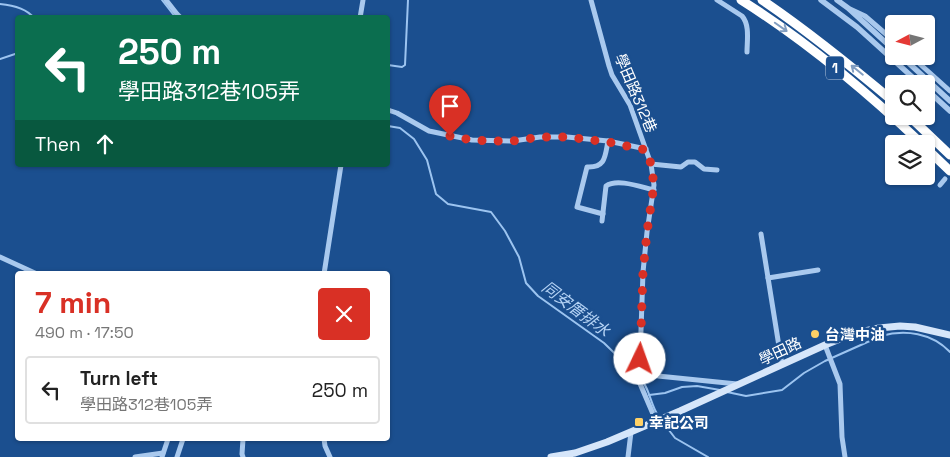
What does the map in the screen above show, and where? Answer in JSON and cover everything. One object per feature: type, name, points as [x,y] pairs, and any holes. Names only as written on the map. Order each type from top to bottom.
[{"type":"highway","name":"1","points":[[741,0],[805,44],[843,74],[912,135]]},
{"type":"highway","name":"1","points":[[762,0],[812,35],[885,94]]},
{"type":"highway","points":[[918,125],[950,155]]},
{"type":"highway","points":[[935,160],[947,175]]},
{"type":"main road","name":"學田路","points":[[656,421],[782,365],[827,348],[855,333],[887,327],[915,328],[950,335]]},
{"type":"main road","points":[[551,457],[575,453],[607,442],[656,421]]},
{"type":"street","points":[[166,0],[178,15]]},
{"type":"street","points":[[360,15],[363,0]]},
{"type":"street","name":"學田路312巷","points":[[591,0],[608,66],[630,105],[651,164],[654,190],[643,272],[640,359],[642,365],[635,372],[656,421]]},
{"type":"street","points":[[716,0],[746,20],[747,52]]},
{"type":"street","points":[[821,0],[857,27],[910,75]]},
{"type":"street","points":[[838,0],[885,42]]},
{"type":"street","points":[[848,8],[865,16],[885,33]]},
{"type":"street","points":[[911,65],[950,101]]},
{"type":"street","points":[[920,65],[950,92]]},
{"type":"street","points":[[935,97],[950,111]]},
{"type":"street","points":[[390,111],[429,132],[472,140],[513,141],[540,137],[567,137],[608,142],[646,150]]},
{"type":"street","points":[[603,214],[577,207],[587,167],[600,165],[605,156],[608,142]]},
{"type":"street","points":[[651,164],[681,167],[688,162],[695,162],[704,169],[717,170]]},
{"type":"street","points":[[324,271],[341,167]]},
{"type":"street","points":[[940,185],[947,175]]},
{"type":"street","points":[[602,221],[606,186],[611,182],[626,183],[654,190]]},
{"type":"street","points":[[761,234],[782,365]]},
{"type":"street","points":[[0,257],[30,271]]},
{"type":"street","points":[[768,278],[818,270]]},
{"type":"street","points":[[827,348],[840,384],[842,437],[845,457]]},
{"type":"street","points":[[642,365],[658,376],[739,384]]},
{"type":"street","points":[[628,457],[630,432]]},
{"type":"street","points":[[135,457],[163,455],[167,441]]},
{"type":"street","points":[[178,457],[182,441]]},
{"type":"street","points":[[243,441],[243,457]]},
{"type":"street","points":[[324,441],[330,457]]},
{"type":"waterway","points":[[162,0],[174,15]]},
{"type":"waterway","points":[[390,65],[402,67],[405,65],[408,0]]},
{"type":"waterway","points":[[0,4],[23,9],[31,15]]},
{"type":"waterway","name":"同安厝排水","points":[[0,59],[15,54]]},
{"type":"waterway","name":"同安厝排水","points":[[390,126],[400,128],[414,139],[427,160],[436,194],[448,204],[491,212],[505,231],[519,257],[526,283],[538,296],[604,343],[634,372]]},
{"type":"waterway","name":"同安厝排水","points":[[727,392],[746,396],[782,390],[804,373],[825,361],[881,336],[890,334],[918,334],[935,340],[950,352]]},
{"type":"waterway","name":"同安厝排水","points":[[639,377],[646,386],[659,417]]},
{"type":"waterway","name":"同安厝排水","points":[[649,395],[665,393],[682,387],[697,386],[720,390]]},
{"type":"waterway","points":[[662,421],[675,438],[708,457]]},
{"type":"place","name":"台灣中油","points":[[815,334]]},
{"type":"place","name":"幸記公司","points":[[639,422]]},
{"type":"route","points":[[450,136],[490,141],[567,137],[608,142],[646,150],[651,164],[654,185],[643,272],[640,359]]}]
